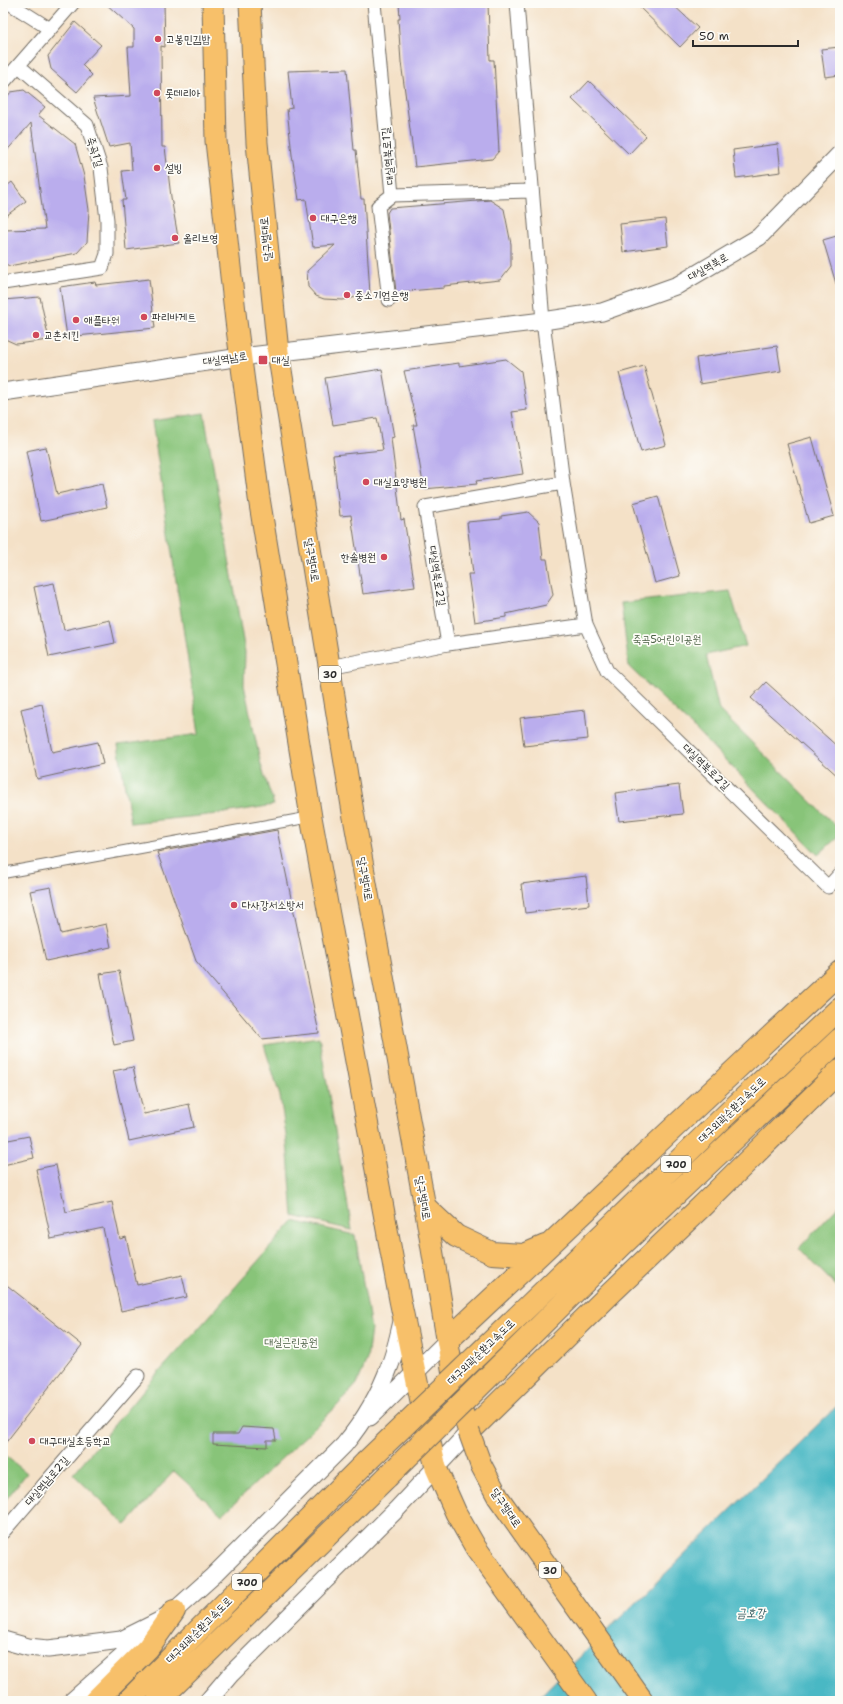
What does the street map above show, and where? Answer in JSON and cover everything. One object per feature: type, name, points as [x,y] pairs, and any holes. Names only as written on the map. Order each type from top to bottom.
[{"type":"highway","points":[[448,1340],[555,1241],[726,1077],[840,972]]},
{"type":"highway","name":"대구외곽순환고속도로","points":[[128,1701],[365,1463],[728,1113],[840,1008]]},
{"type":"highway","name":"대구외곽순환고속도로","points":[[158,1701],[623,1244],[840,1039]]},
{"type":"highway","points":[[469,1432],[840,1070]]},
{"type":"highway","points":[[425,1207],[456,1236],[492,1253],[524,1255],[555,1241]]},
{"type":"highway","points":[[95,1701],[148,1648],[174,1611]]},
{"type":"main road","points":[[213,3],[216,141],[259,498],[311,817],[404,1316],[436,1468],[456,1513],[476,1548],[586,1701]]},
{"type":"main road","name":"달구벌대로","points":[[250,3],[257,143],[278,352],[356,828],[425,1207],[456,1392],[481,1465],[498,1497],[643,1701]]},
{"type":"street","points":[[9,3],[50,29]]},
{"type":"street","points":[[3,84],[73,3]]},
{"type":"street","name":"대실역북로1길","points":[[374,3],[392,195],[531,192]]},
{"type":"street","points":[[517,3],[531,192],[543,321]]},
{"type":"street","name":"죽곡1길","points":[[3,283],[102,268],[107,254],[107,220],[101,168],[87,125],[19,66]]},
{"type":"street","name":"대실역북로","points":[[543,321],[602,312],[678,285],[759,237],[840,154]]},
{"type":"street","points":[[389,300],[378,206],[392,195]]},
{"type":"street","name":"대실역남로","points":[[4,390],[278,352],[543,321]]},
{"type":"street","name":"대실역북로2길","points":[[543,321],[562,483],[586,625],[607,671],[828,886],[840,874]]},
{"type":"street","name":"대실역북로2길","points":[[448,644],[426,507],[562,483]]},
{"type":"street","points":[[329,667],[448,644],[586,625]]},
{"type":"street","points":[[3,873],[311,817]]},
{"type":"street","points":[[355,1433],[391,1365],[404,1316]]},
{"type":"street","points":[[72,1701],[213,1576],[448,1340]]},
{"type":"street","name":"대실역남로2길","points":[[3,1532],[138,1376]]},
{"type":"street","points":[[208,1701],[230,1675],[397,1509],[469,1432]]},
{"type":"street","points":[[3,1640],[28,1647],[48,1650],[121,1640],[159,1621],[174,1611]]},
{"type":"green space","points":[[204,413],[245,652],[244,685],[261,765],[274,805],[218,814],[131,823],[118,745],[199,734],[152,421]]},
{"type":"green space","name":"죽곡5어린이공원","points":[[730,591],[746,646],[706,655],[719,710],[840,830],[840,835],[818,855],[696,730],[629,667],[621,603]]},
{"type":"green space","points":[[319,1037],[352,1230],[293,1216],[287,1142],[280,1096],[264,1045]]},
{"type":"green space","points":[[840,1205],[840,1290],[799,1248]]},
{"type":"green space","name":"대실근린공원","points":[[293,1221],[355,1235],[371,1329],[367,1360],[357,1384],[335,1408],[222,1515],[174,1471],[126,1525],[73,1474],[150,1382]]},
{"type":"green space","points":[[3,1454],[27,1473],[3,1503]]},
{"type":"water","name":"금호강","points":[[840,1403],[840,1701],[536,1701],[546,1690]]},
{"type":"building","points":[[105,3],[164,3],[165,47],[161,46],[162,147],[165,147],[171,197],[179,243],[126,250],[122,200],[126,200],[122,171],[132,170],[130,143],[109,147],[93,98],[131,96],[128,47],[134,47],[134,29]]},
{"type":"building","points":[[399,3],[488,3],[490,60],[494,60],[499,151],[492,159],[415,167],[401,62],[398,19],[400,19]]},
{"type":"building","points":[[635,3],[671,3],[698,28],[680,47]]},
{"type":"building","points":[[75,22],[101,45],[82,65],[92,75],[77,92],[51,69],[48,56]]},
{"type":"building","points":[[840,47],[840,75],[825,77],[821,49]]},
{"type":"building","points":[[347,69],[354,150],[356,150],[361,199],[364,199],[370,294],[343,300],[324,299],[316,296],[308,287],[307,271],[335,245],[313,247],[306,199],[299,200],[287,109],[292,108],[288,71]]},
{"type":"building","points":[[589,81],[646,136],[629,154],[572,99]]},
{"type":"building","points":[[24,90],[45,107],[38,115],[75,144],[84,176],[89,210],[87,242],[77,253],[9,266],[3,262],[3,230],[45,229],[31,123],[3,155],[3,102],[11,92]]},
{"type":"building","points":[[778,144],[781,172],[736,178],[733,150]]},
{"type":"building","points":[[12,182],[26,201],[3,218],[3,189]]},
{"type":"building","points":[[490,200],[504,209],[511,244],[511,266],[500,280],[444,286],[444,288],[396,292],[387,213],[390,208]]},
{"type":"building","points":[[665,219],[668,246],[623,252],[620,224]]},
{"type":"building","points":[[840,235],[840,287],[837,287],[823,240]]},
{"type":"building","points":[[149,279],[155,328],[67,337],[60,287],[95,282],[96,285]]},
{"type":"building","points":[[40,297],[49,340],[16,344],[5,339],[3,300]]},
{"type":"building","points":[[777,346],[781,371],[700,384],[696,358]]},
{"type":"building","points":[[506,359],[521,371],[527,410],[512,412],[523,474],[476,481],[477,484],[424,489],[413,425],[417,425],[404,371],[459,363],[459,366]]},
{"type":"building","points":[[644,366],[666,445],[641,452],[619,373]]},
{"type":"building","points":[[382,369],[394,437],[391,438],[401,520],[404,519],[415,587],[363,594],[351,515],[340,516],[333,455],[383,450],[377,418],[333,425],[325,378]]},
{"type":"building","points":[[812,437],[834,516],[809,523],[787,444]]},
{"type":"building","points":[[46,447],[57,494],[102,484],[107,507],[41,521],[26,451]]},
{"type":"building","points":[[658,496],[680,576],[655,583],[633,503]]},
{"type":"building","points":[[528,512],[539,522],[543,559],[547,559],[553,595],[546,605],[506,614],[506,617],[475,622],[468,574],[473,574],[467,522],[501,519],[501,516]]},
{"type":"building","points":[[54,583],[64,630],[110,620],[115,643],[49,657],[34,587]]},
{"type":"building","points":[[766,682],[840,749],[840,778],[751,698]]},
{"type":"building","points":[[42,704],[52,752],[98,742],[103,764],[37,779],[21,709]]},
{"type":"building","points":[[585,710],[588,739],[524,746],[520,718]]},
{"type":"building","points":[[679,785],[683,814],[619,821],[615,793]]},
{"type":"building","name":"다사강서소방서","points":[[277,830],[319,1033],[262,1039],[196,961],[157,852]]},
{"type":"building","points":[[586,876],[589,905],[525,913],[521,884]]},
{"type":"building","points":[[51,887],[61,934],[106,924],[111,947],[46,961],[30,891]]},
{"type":"building","points":[[119,971],[133,1041],[114,1045],[100,974]]},
{"type":"building","points":[[133,1067],[144,1114],[189,1104],[194,1127],[129,1141],[113,1071]]},
{"type":"building","points":[[29,1136],[34,1158],[3,1165],[3,1141]]},
{"type":"building","points":[[56,1165],[66,1212],[112,1202],[120,1239],[126,1237],[137,1285],[182,1275],[187,1297],[121,1311],[103,1228],[51,1239],[36,1169]]},
{"type":"building","points":[[3,1282],[82,1345],[3,1446]]},
{"type":"building","points":[[242,1427],[274,1429],[276,1440],[267,1440],[267,1447],[213,1444],[213,1434],[238,1434]]},
{"type":"place","name":"고봉민김밥","points":[[158,39]]},
{"type":"place","name":"롯데리아","points":[[157,93]]},
{"type":"place","name":"설빙","points":[[157,168]]},
{"type":"place","name":"대구은행","points":[[313,218]]},
{"type":"place","name":"올리브영","points":[[175,238]]},
{"type":"place","name":"중소기업은행","points":[[347,295]]},
{"type":"place","name":"파리바게트","points":[[144,317]]},
{"type":"place","name":"애플타워","points":[[76,320]]},
{"type":"place","name":"교촌치킨","points":[[36,335]]},
{"type":"place","name":"대실","points":[[263,360]]},
{"type":"place","name":"대실요양병원","points":[[366,482]]},
{"type":"place","name":"한솔병원","points":[[384,557]]},
{"type":"place","name":"다사강서소방서","points":[[234,905]]},
{"type":"place","name":"대구대실초등학교","points":[[32,1441]]}]
